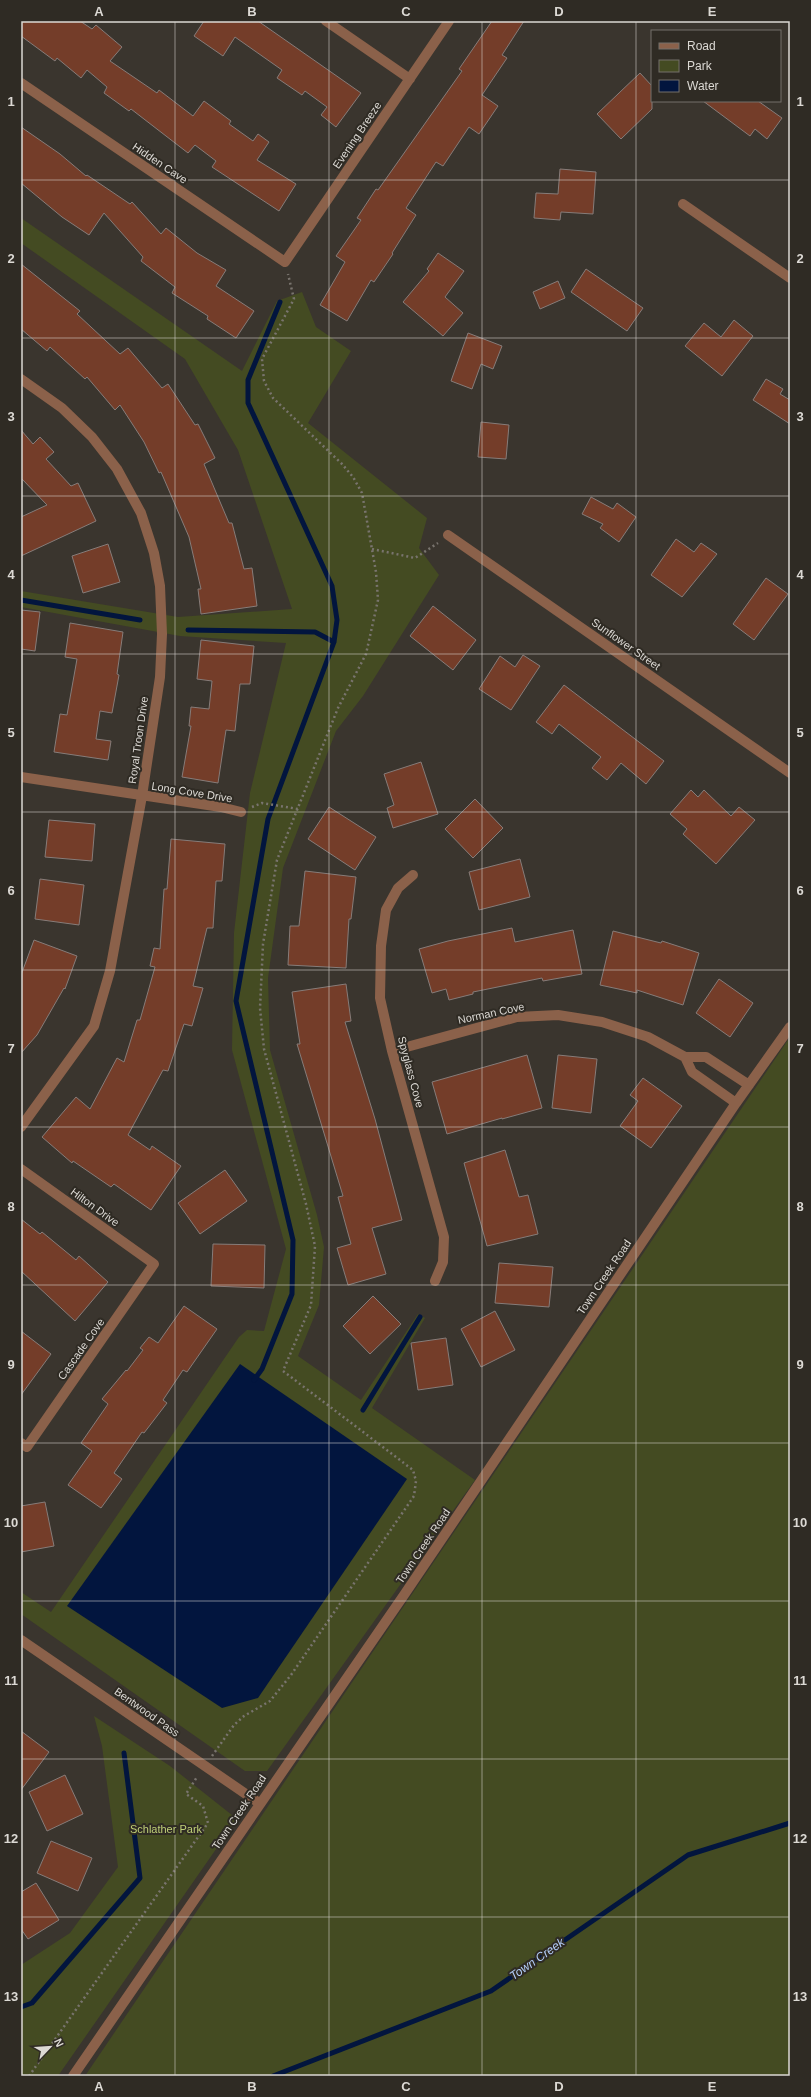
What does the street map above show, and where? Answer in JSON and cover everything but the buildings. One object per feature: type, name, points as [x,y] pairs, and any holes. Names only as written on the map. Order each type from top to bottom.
[{"type":"street","points":[[326,21],[410,79]]},
{"type":"street","name":"Evening Breeze","points":[[285,262],[450,21]]},
{"type":"street","name":"Hidden Cave","points":[[21,83],[285,262]]},
{"type":"street","points":[[683,204],[790,278]]},
{"type":"street","name":"Royal Troon Drive","points":[[21,379],[62,408],[96,442],[117,469],[141,513],[154,553],[160,586],[162,634],[160,677],[142,796],[110,971],[94,1026],[21,1127]]},
{"type":"street","name":"Sunflower Street","points":[[448,535],[790,773]]},
{"type":"street","name":"Long Cove Drive","points":[[21,777],[221,807],[241,812]]},
{"type":"street","name":"Spyglass Cove","points":[[413,875],[398,888],[386,910],[381,946],[380,998],[392,1051],[444,1237],[443,1262],[435,1280]]},
{"type":"street","name":"Norman Cove","points":[[392,1051],[517,1017],[558,1015],[602,1022],[648,1037],[685,1057],[706,1057],[749,1085]]},
{"type":"street","name":"Town Creek Road","points":[[73,2076],[259,1803],[413,1581],[736,1103],[790,1027]]},
{"type":"street","points":[[685,1057],[692,1072],[736,1103]]},
{"type":"street","name":"Hilton Drive","points":[[21,1169],[154,1264]]},
{"type":"street","name":"Cascade Cove","points":[[24,1445],[154,1264]]},
{"type":"street","name":"Bentwood Pass","points":[[21,1640],[204,1767],[259,1803]]},
{"type":"path","points":[[29,2076],[208,1823],[203,1806],[186,1794],[234,1725],[244,1716],[270,1701],[291,1675],[414,1496],[416,1481],[413,1470],[288,1377],[283,1371],[311,1305],[314,1246],[306,1204],[264,1049],[260,1008],[263,944],[277,860],[338,708],[366,654],[378,600],[372,549],[362,493],[353,477],[273,398],[264,381],[262,359],[294,299],[285,262]]},
{"type":"path","points":[[372,549],[415,558],[448,535]]},
{"type":"path","points":[[241,812],[262,802],[298,809]]},
{"type":"green space","points":[[21,218],[242,371],[277,301],[302,292],[316,327],[351,351],[308,423],[427,518],[419,548],[439,575],[363,696],[336,731],[283,868],[268,978],[270,1050],[317,1215],[324,1247],[319,1305],[298,1356],[361,1400],[418,1314],[425,1318],[372,1408],[475,1480],[267,1771],[245,1771],[21,1614],[21,1592],[51,1612],[239,1337],[247,1330],[264,1331],[286,1249],[232,1050],[234,933],[250,793],[286,643],[180,636],[21,607],[21,591],[178,617],[292,609],[238,450],[185,359],[21,243]]},
{"type":"green space","points":[[790,1037],[790,2076],[85,2076]]},
{"type":"green space","name":"Schlather Park","points":[[94,1716],[170,1766],[237,1819],[58,2076],[21,2076],[21,1965],[70,1933],[118,1867],[102,1746]]},
{"type":"water","points":[[240,1364],[407,1479],[258,1698],[222,1708],[67,1606]]},
{"type":"waterway","points":[[254,1380],[262,1369],[292,1294],[293,1240],[236,1001],[268,819],[334,642],[337,620],[332,586],[248,403],[248,380],[280,302]]},
{"type":"waterway","points":[[21,600],[140,620]]},
{"type":"waterway","points":[[188,630],[315,632],[334,642]]},
{"type":"waterway","points":[[363,1410],[420,1317]]},
{"type":"waterway","points":[[21,2007],[32,2003],[140,1878],[124,1753]]},
{"type":"waterway","name":"Town Creek","points":[[273,2076],[491,1991],[688,1855],[790,1823]]}]
